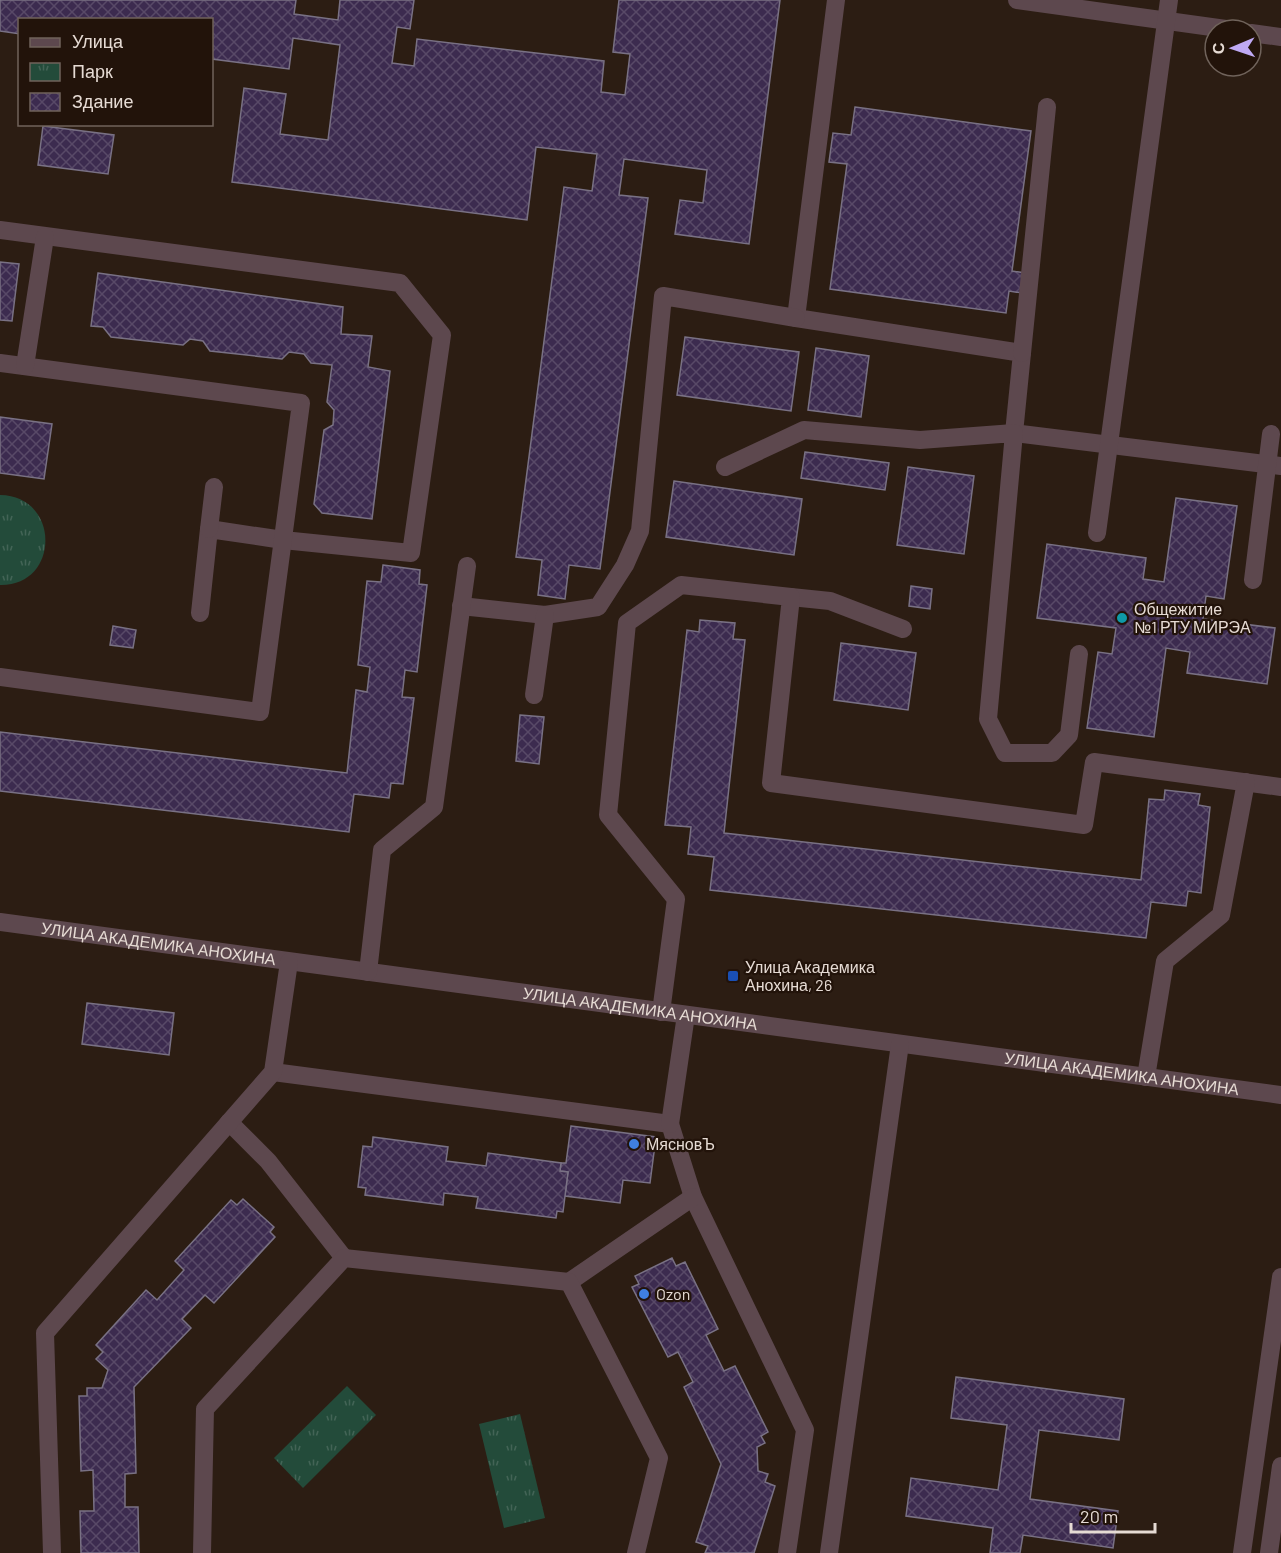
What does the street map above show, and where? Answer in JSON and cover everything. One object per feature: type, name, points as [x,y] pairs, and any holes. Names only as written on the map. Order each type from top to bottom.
[{"type":"street","points":[[796,318],[836,0]]},
{"type":"street","points":[[1017,0],[1203,26]]},
{"type":"street","points":[[1097,533],[1169,0]]},
{"type":"street","points":[[1263,35],[1281,37]]},
{"type":"street","points":[[1047,107],[988,719],[1005,753],[1053,753],[1069,735],[1078,654]]},
{"type":"street","points":[[0,231],[400,283],[442,335],[411,553],[283,540],[208,529]]},
{"type":"street","points":[[25,366],[45,237]]},
{"type":"street","points":[[461,606],[545,615],[598,607],[625,565],[640,531],[663,296],[1022,354]]},
{"type":"street","points":[[0,363],[301,403],[260,712],[0,677]]},
{"type":"street","points":[[725,467],[804,430],[920,440],[1014,433],[1274,465]]},
{"type":"street","points":[[1253,580],[1274,465],[1270,434]]},
{"type":"street","points":[[200,613],[214,487]]},
{"type":"street","points":[[368,972],[382,850],[434,807],[467,566]]},
{"type":"street","points":[[661,1012],[676,899],[608,815],[627,623],[681,585],[830,601],[903,629]]},
{"type":"street","points":[[791,597],[771,783],[1084,825],[1094,762],[1281,787]]},
{"type":"street","points":[[534,695],[545,615]]},
{"type":"street","points":[[1146,1077],[1165,961],[1221,915],[1246,782]]},
{"type":"street","name":"УЛИЦА АКАДЕМИКА АНОХИНА","points":[[0,922],[1281,1095]]},
{"type":"street","points":[[52,1553],[45,1333],[273,1072],[289,962]]},
{"type":"street","points":[[686,1015],[670,1124],[693,1197],[805,1430],[787,1553]]},
{"type":"street","points":[[828,1553],[900,1044]]},
{"type":"street","points":[[273,1072],[670,1124]]},
{"type":"street","points":[[229,1122],[268,1161],[344,1258],[569,1282],[693,1197]]},
{"type":"street","points":[[202,1553],[206,1409],[344,1258]]},
{"type":"street","points":[[1242,1553],[1281,1277]]},
{"type":"street","points":[[569,1282],[660,1458],[636,1553]]},
{"type":"street","points":[[1269,1553],[1281,1466]]},
{"type":"green space","points":[[0,495],[20,499],[34,510],[43,524],[45,541],[42,557],[34,572],[20,581],[0,585]]},
{"type":"green space","points":[[347,1386],[376,1415],[303,1488],[274,1458]]},
{"type":"green space","points":[[520,1414],[545,1518],[504,1528],[479,1424]]},
{"type":"building","points":[[0,0],[296,0],[294,14],[338,20],[340,0],[414,0],[410,29],[397,27],[392,63],[414,66],[417,39],[604,61],[601,92],[625,95],[630,54],[613,52],[619,0],[780,0],[749,244],[675,234],[680,200],[703,203],[707,170],[624,159],[619,195],[648,198],[600,569],[569,565],[565,599],[538,595],[542,560],[516,557],[564,187],[592,191],[597,154],[536,147],[527,220],[232,182],[244,88],[286,94],[280,134],[328,140],[340,45],[293,38],[289,69],[213,59],[213,18],[18,18],[18,34],[0,31]]},
{"type":"building","points":[[855,107],[1031,131],[1012,271],[1025,273],[1022,293],[1009,291],[1006,313],[830,289],[847,164],[829,162],[833,133],[851,135]]},
{"type":"building","points":[[43,126],[114,135],[108,174],[38,165]]},
{"type":"building","points":[[0,262],[19,264],[12,321],[0,320]]},
{"type":"building","points":[[98,273],[343,307],[341,334],[372,336],[368,367],[390,371],[372,519],[322,513],[314,504],[324,430],[333,425],[334,410],[327,402],[332,365],[311,363],[304,354],[289,352],[282,359],[210,351],[203,341],[190,339],[183,345],[111,337],[103,327],[91,326]]},
{"type":"building","points":[[685,337],[799,352],[791,411],[677,395]]},
{"type":"building","points":[[816,348],[869,356],[861,417],[808,410]]},
{"type":"building","points":[[0,417],[52,424],[44,479],[0,473]]},
{"type":"building","points":[[805,452],[889,463],[885,490],[801,478]]},
{"type":"building","points":[[908,467],[974,476],[964,554],[897,545]]},
{"type":"building","points":[[674,481],[802,499],[794,555],[666,537]]},
{"type":"building","name":"Общежитие №1 РТУ МИРЭА","points":[[1176,498],[1237,506],[1224,599],[1206,596],[1203,619],[1275,628],[1267,684],[1187,673],[1190,652],[1166,648],[1154,737],[1087,728],[1098,652],[1112,654],[1116,628],[1037,618],[1047,544],[1146,558],[1143,579],[1164,582]]},
{"type":"building","points":[[383,565],[420,570],[419,584],[427,585],[417,672],[405,670],[402,697],[414,698],[403,784],[391,783],[389,798],[354,794],[349,832],[0,791],[0,732],[347,773],[356,690],[367,692],[370,667],[358,665],[367,581],[381,582]]},
{"type":"building","points":[[911,586],[932,589],[930,609],[909,606]]},
{"type":"building","points":[[700,620],[735,623],[733,639],[745,640],[724,833],[1141,880],[1149,799],[1164,800],[1165,790],[1200,794],[1198,805],[1210,807],[1201,893],[1188,891],[1186,906],[1151,902],[1146,938],[710,890],[714,857],[688,854],[691,827],[665,825],[687,630],[699,632]]},
{"type":"building","points":[[113,626],[136,630],[133,648],[110,645]]},
{"type":"building","points":[[841,643],[916,653],[908,710],[834,700]]},
{"type":"building","points":[[520,715],[544,717],[539,764],[516,761]]},
{"type":"building","points":[[87,1003],[174,1013],[169,1055],[82,1044]]},
{"type":"building","points":[[571,1126],[656,1137],[650,1183],[623,1180],[620,1203],[565,1196],[568,1172],[560,1171],[561,1163],[566,1163]]},
{"type":"building","points":[[373,1137],[448,1147],[446,1161],[486,1166],[488,1153],[561,1163],[560,1171],[568,1172],[563,1212],[557,1211],[556,1218],[476,1208],[478,1197],[444,1193],[443,1205],[365,1195],[366,1188],[358,1187],[363,1146],[372,1147]]},
{"type":"building","points":[[243,1199],[274,1227],[270,1232],[275,1237],[214,1303],[205,1295],[182,1319],[191,1328],[134,1387],[136,1473],[125,1474],[125,1507],[138,1507],[139,1553],[81,1553],[80,1511],[94,1511],[93,1470],[81,1471],[79,1396],[87,1396],[87,1388],[102,1388],[108,1370],[96,1359],[103,1352],[96,1345],[146,1290],[157,1300],[184,1270],[175,1261],[231,1200],[237,1205]]},
{"type":"building","points":[[672,1258],[676,1266],[685,1262],[718,1329],[706,1335],[724,1371],[735,1366],[768,1432],[761,1436],[765,1443],[757,1447],[758,1471],[768,1474],[765,1482],[775,1486],[754,1553],[705,1553],[708,1546],[696,1542],[721,1464],[684,1387],[693,1382],[678,1352],[668,1357],[632,1287],[639,1284],[635,1276]]},
{"type":"building","points":[[956,1377],[1124,1399],[1119,1440],[1039,1430],[1030,1499],[1118,1511],[1113,1548],[1023,1535],[1020,1553],[990,1553],[993,1528],[906,1516],[911,1478],[998,1490],[1007,1425],[951,1418]]},
{"type":"place","name":"Общежитие №1 РТУ МИРЭА","points":[[1122,618]]},
{"type":"place","name":"Улица Академика Анохина, 26","points":[[733,976]]},
{"type":"place","name":"МясновЪ","points":[[634,1144]]},
{"type":"place","name":"Ozon","points":[[644,1294]]}]
